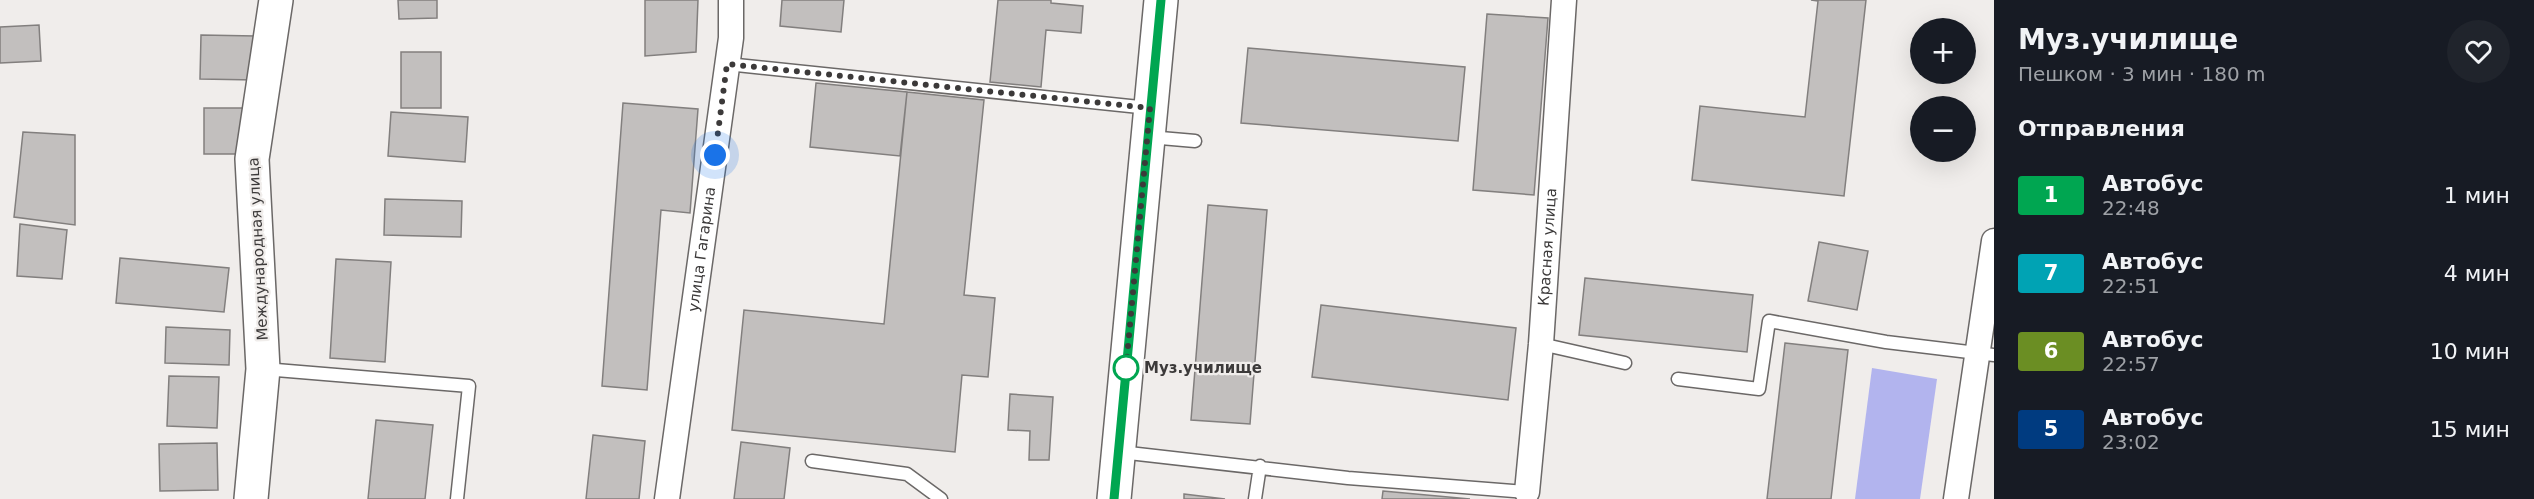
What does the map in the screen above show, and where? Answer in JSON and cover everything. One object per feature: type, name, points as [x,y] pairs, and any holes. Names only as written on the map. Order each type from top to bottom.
[{"type":"main road","name":"Международная улица","points":[[251,499],[263,369],[252,159],[276,0]]},
{"type":"main road","points":[[1114,499],[1161,0]]},
{"type":"street","name":"улица Гагарина","points":[[667,499],[731,38],[731,0]]},
{"type":"street","name":"Красная улица","points":[[1527,492],[1541,344],[1564,0]]},
{"type":"street","points":[[1956,499],[1986,354],[1993,253]]},
{"type":"lane","points":[[727,64],[1149,123],[1195,141]]},
{"type":"lane","points":[[1678,379],[1759,389],[1769,321],[1886,342],[1986,354]]},
{"type":"lane","points":[[1541,344],[1625,363]]},
{"type":"lane","points":[[263,369],[469,386],[457,499]]},
{"type":"lane","points":[[1119,452],[1260,466],[1348,478],[1527,492]]},
{"type":"lane","points":[[812,461],[908,474],[941,499]]},
{"type":"lane","points":[[1256,499],[1260,466]]},
{"type":"shaded area","points":[[1872,368],[1937,379],[1920,499],[1855,499]]},
{"type":"building","points":[[398,0],[437,0],[437,18],[399,19]]},
{"type":"building","points":[[645,0],[698,0],[696,52],[645,56]]},
{"type":"building","points":[[782,0],[844,0],[841,32],[780,26]]},
{"type":"building","points":[[998,0],[1051,0],[1051,3],[1083,6],[1081,33],[1046,30],[1041,87],[990,82]]},
{"type":"building","points":[[1811,0],[1866,0],[1844,196],[1692,180],[1700,106],[1805,117],[1818,1]]},
{"type":"building","points":[[1487,14],[1548,18],[1534,195],[1473,190]]},
{"type":"building","points":[[39,25],[41,61],[0,63],[0,27]]},
{"type":"building","points":[[201,35],[257,36],[256,80],[200,79]]},
{"type":"building","points":[[1248,48],[1465,67],[1458,141],[1241,123]]},
{"type":"building","points":[[401,52],[441,52],[441,108],[401,108]]},
{"type":"building","points":[[816,83],[907,92],[900,156],[810,147]]},
{"type":"building","points":[[907,92],[984,100],[964,295],[995,298],[988,377],[962,375],[955,452],[732,430],[744,310],[884,324]]},
{"type":"building","points":[[623,103],[698,109],[690,213],[661,210],[647,390],[602,386]]},
{"type":"building","points":[[204,108],[249,108],[249,154],[204,154]]},
{"type":"building","points":[[391,112],[468,117],[465,162],[388,156]]},
{"type":"building","points":[[23,132],[75,135],[75,225],[14,217]]},
{"type":"building","points":[[385,199],[462,201],[461,237],[384,235]]},
{"type":"building","points":[[1208,205],[1267,210],[1250,424],[1191,420]]},
{"type":"building","points":[[20,224],[67,230],[62,279],[17,276]]},
{"type":"building","points":[[1819,242],[1868,251],[1857,310],[1808,301]]},
{"type":"building","points":[[120,258],[229,268],[224,312],[116,303]]},
{"type":"building","points":[[336,259],[391,262],[385,362],[330,358]]},
{"type":"building","points":[[1585,278],[1753,295],[1747,352],[1579,335]]},
{"type":"building","points":[[1321,305],[1516,328],[1508,400],[1312,377]]},
{"type":"building","points":[[166,327],[230,330],[229,365],[165,363]]},
{"type":"building","points":[[1785,343],[1848,350],[1831,499],[1767,499]]},
{"type":"building","points":[[169,376],[219,377],[217,428],[167,426]]},
{"type":"building","points":[[1010,394],[1053,397],[1049,460],[1029,460],[1030,431],[1008,430]]},
{"type":"building","points":[[376,420],[433,425],[425,499],[368,499]]},
{"type":"building","points":[[593,435],[645,441],[639,499],[586,499]]},
{"type":"building","points":[[741,442],[790,448],[784,499],[734,499]]},
{"type":"building","points":[[217,443],[218,490],[160,491],[159,444]]},
{"type":"building","points":[[1383,491],[1470,499],[1382,499]]},
{"type":"building","points":[[1184,494],[1225,499],[1184,499]]},
{"type":"bus line","name":"1","points":[[1114,499],[1161,0]]},
{"type":"place","name":"Муз.училище","points":[[1126,368]]},
{"type":"route","points":[[715,155],[727,64],[1150,108],[1126,368]]}]
